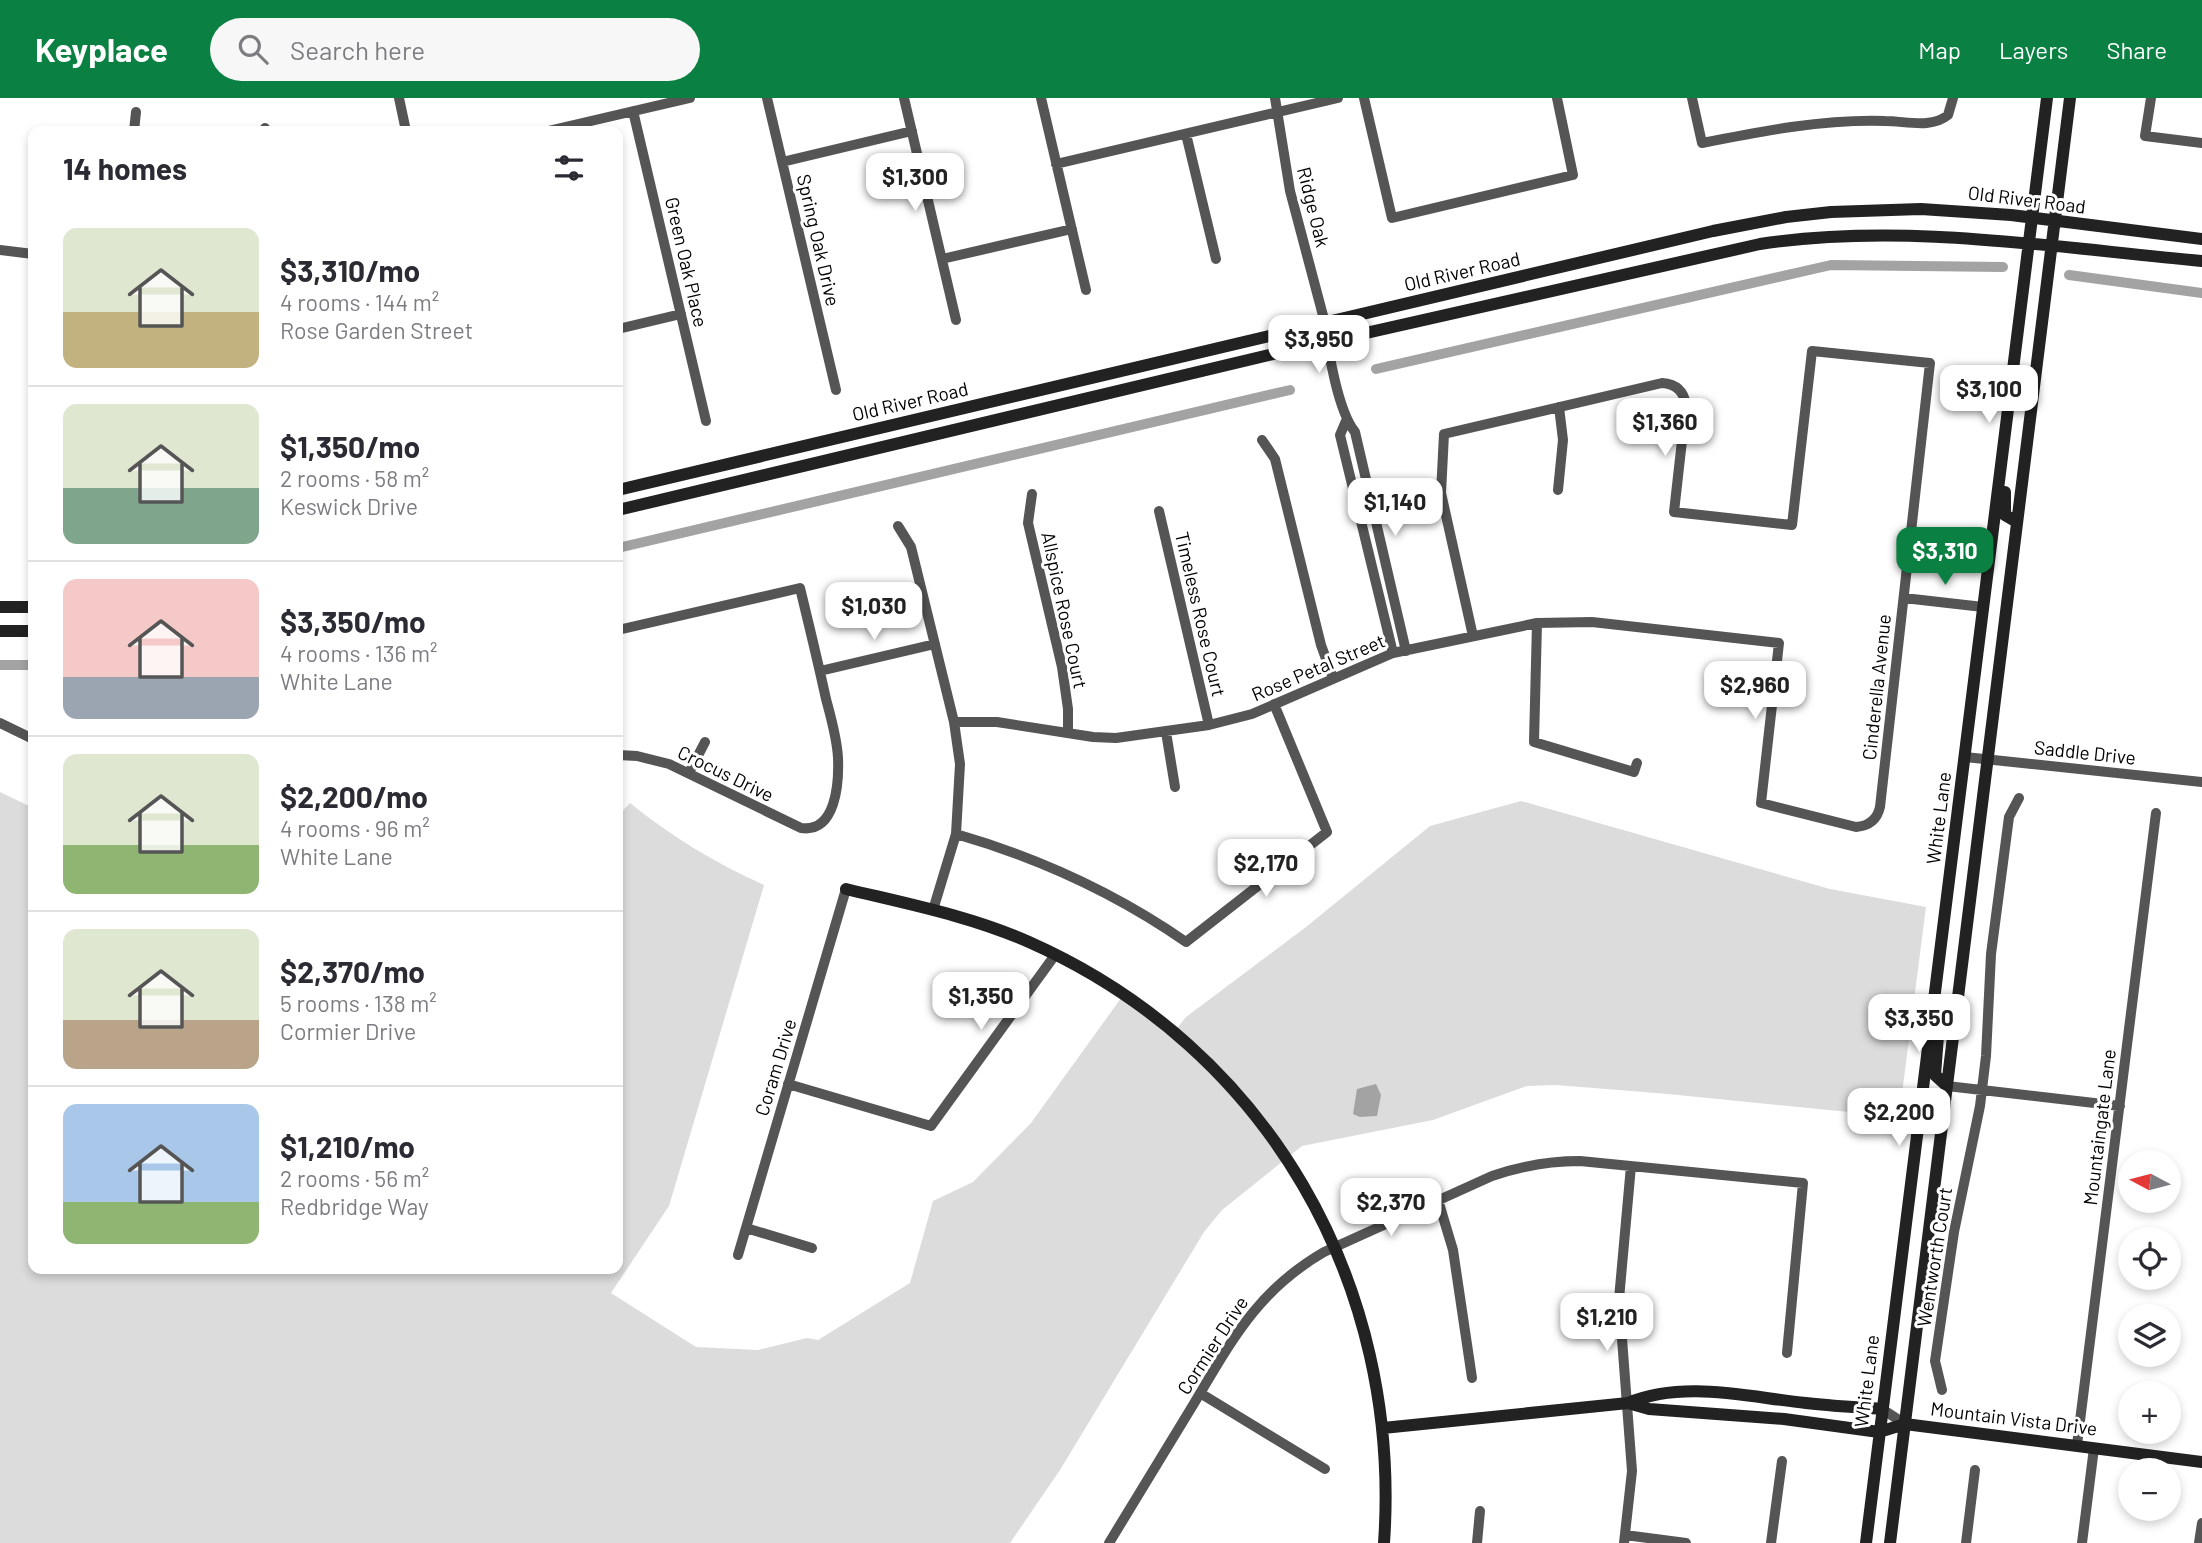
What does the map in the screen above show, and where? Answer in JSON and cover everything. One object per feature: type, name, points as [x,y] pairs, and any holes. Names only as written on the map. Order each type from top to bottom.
[{"type":"main road","name":"White Lane","points":[[1866,1543],[2047,98]]},
{"type":"main road","points":[[1890,1543],[2070,98]]},
{"type":"main road","name":"Old River Road","points":[[623,489],[1713,231],[1786,217],[1876,209],[1966,210],[2202,239]]},
{"type":"main road","name":"Old River Road","points":[[623,509],[1718,252],[1789,240],[1832,236],[1915,236],[2202,261]]},
{"type":"main road","points":[[2002,454],[2007,468],[2005,515],[2017,522]]},
{"type":"main road","points":[[0,607],[28,607]]},
{"type":"main road","points":[[0,631],[28,631]]},
{"type":"main road","points":[[846,889],[933,909],[988,926],[1055,955],[1103,981],[1173,1032],[1214,1070],[1262,1125],[1286,1158],[1317,1210],[1335,1247],[1366,1335],[1383,1428],[1387,1480],[1384,1543]]},
{"type":"main road","points":[[1935,995],[1941,1010],[1935,1076],[1947,1086]]},
{"type":"main road","name":"Mountain Vista Drive","points":[[1383,1428],[1628,1403],[1649,1394],[1735,1392],[1806,1404],[1882,1409]]},
{"type":"main road","name":"Mountain Vista Drive","points":[[1628,1403],[1649,1409],[1784,1419],[1879,1432],[1905,1424],[2202,1462]]},
{"type":"street","points":[[399,98],[405,126]]},
{"type":"street","points":[[570,126],[690,98]]},
{"type":"street","name":"Spring Oak Drive","points":[[767,98],[836,390]]},
{"type":"street","points":[[904,98],[956,320]]},
{"type":"street","points":[[1041,98],[1086,290]]},
{"type":"street","name":"Ridge Oak","points":[[1275,98],[1290,191],[1325,323],[1327,343],[1346,421],[1355,432],[1406,651]]},
{"type":"street","points":[[1056,164],[1338,98]]},
{"type":"street","points":[[1364,98],[1392,218],[1573,175],[1557,98]]},
{"type":"street","points":[[1692,98],[1702,143],[1772,130],[1833,123],[1883,121],[1934,124],[1948,115],[1953,98]]},
{"type":"street","points":[[2151,98],[2145,136],[2202,143]]},
{"type":"street","name":"Green Oak Place","points":[[634,111],[706,421]]},
{"type":"street","points":[[135,126],[136,112]]},
{"type":"street","points":[[782,162],[912,131]]},
{"type":"street","points":[[1186,134],[1216,259]]},
{"type":"street","points":[[942,260],[1072,229]]},
{"type":"street","points":[[0,250],[28,253]]},
{"type":"street","points":[[623,328],[681,314]]},
{"type":"street","name":"Cinderella Avenue","points":[[1559,407],[1662,383],[1670,384],[1681,392],[1686,408],[1674,512],[1792,525],[1812,351],[1930,363],[1880,807],[1870,824],[1856,827],[1761,803]]},
{"type":"street","points":[[1473,636],[1441,493],[1444,434],[1559,407],[1563,440],[1558,490]]},
{"type":"street","points":[[1346,421],[1340,435],[1393,653]]},
{"type":"street","points":[[1262,440],[1275,459],[1321,645],[1333,678]]},
{"type":"street","name":"Allspice Rose Court","points":[[1032,494],[1028,523],[1062,667],[1068,709],[1068,733]]},
{"type":"street","name":"Timeless Rose Court","points":[[1159,511],[1209,725]]},
{"type":"street","points":[[898,526],[911,547],[954,722],[960,764],[956,834],[933,909]]},
{"type":"street","points":[[623,628],[800,588],[820,671],[935,644]]},
{"type":"street","points":[[1904,598],[1983,607]]},
{"type":"street","name":"Rose Petal Street","points":[[954,722],[997,722],[1116,738],[1166,732],[1252,714],[1393,653],[1536,623],[1592,622],[1779,643],[1761,803]]},
{"type":"street","points":[[1536,623],[1534,742],[1634,772],[1637,763]]},
{"type":"street","name":"Crocus Drive","points":[[623,755],[652,758],[689,773],[801,828],[817,828],[829,816],[838,775],[836,743],[820,671]]},
{"type":"street","points":[[956,834],[998,846],[1064,871],[1127,903],[1186,942],[1327,832],[1274,704]]},
{"type":"street","points":[[0,723],[28,737]]},
{"type":"street","points":[[1166,732],[1175,787]]},
{"type":"street","points":[[689,773],[705,742]]},
{"type":"street","name":"Saddle Drive","points":[[1965,757],[2202,782]]},
{"type":"street","name":"Wentworth Court","points":[[1942,1390],[1935,1361],[1954,1232],[1982,1089],[1991,962],[2009,817],[2019,798]]},
{"type":"street","name":"Mountaingate Lane","points":[[2077,1445],[2156,813]]},
{"type":"street","name":"Coram Drive","points":[[738,1255],[846,889]]},
{"type":"street","points":[[788,1084],[931,1126],[1055,955]]},
{"type":"street","points":[[1947,1086],[2120,1106]]},
{"type":"street","name":"Cormier Drive","points":[[1109,1543],[1243,1323],[1288,1275],[1335,1247],[1492,1176],[1535,1164],[1580,1161],[1803,1183],[1787,1353]]},
{"type":"street","points":[[1631,1166],[1619,1299],[1632,1471],[1625,1539],[1686,1543]]},
{"type":"street","points":[[1438,1200],[1453,1250],[1472,1378]]},
{"type":"street","points":[[746,1228],[812,1248]]},
{"type":"street","points":[[1200,1394],[1325,1469]]},
{"type":"street","name":"Mountain Vista Drive","points":[[1882,1409],[1905,1424]]},
{"type":"street","points":[[2082,1543],[2094,1448]]},
{"type":"street","points":[[1771,1543],[1782,1461]]},
{"type":"street","points":[[1966,1543],[1975,1470]]},
{"type":"street","points":[[1477,1543],[1480,1511]]},
{"type":"street","points":[[2199,1543],[2202,1522]]},
{"type":"shaded area","points":[[0,792],[28,806],[28,1274],[623,1274],[623,811],[630,803],[694,848],[764,885],[669,1206],[611,1293],[696,1347],[758,1350],[807,1338],[818,1340],[910,1283],[933,1201],[973,1182],[1031,1123],[1124,994],[1174,1032],[1186,1017],[1306,927],[1430,826],[1521,801],[1830,889],[1926,907],[1898,1125],[1849,1112],[1668,1094],[1556,1085],[1527,1086],[1433,1120],[1302,1146],[1222,1210],[1204,1232],[1060,1470],[1010,1543],[0,1543]]},
{"type":"shaded area","points":[[1376,1084],[1381,1095],[1377,1116],[1360,1117],[1353,1114],[1357,1089]]},
{"type":"waterway","points":[[1376,369],[1831,265],[2003,267]]},
{"type":"waterway","points":[[2069,275],[2202,293]]},
{"type":"waterway","points":[[623,547],[1290,390]]},
{"type":"waterway","points":[[0,665],[28,665]]}]
